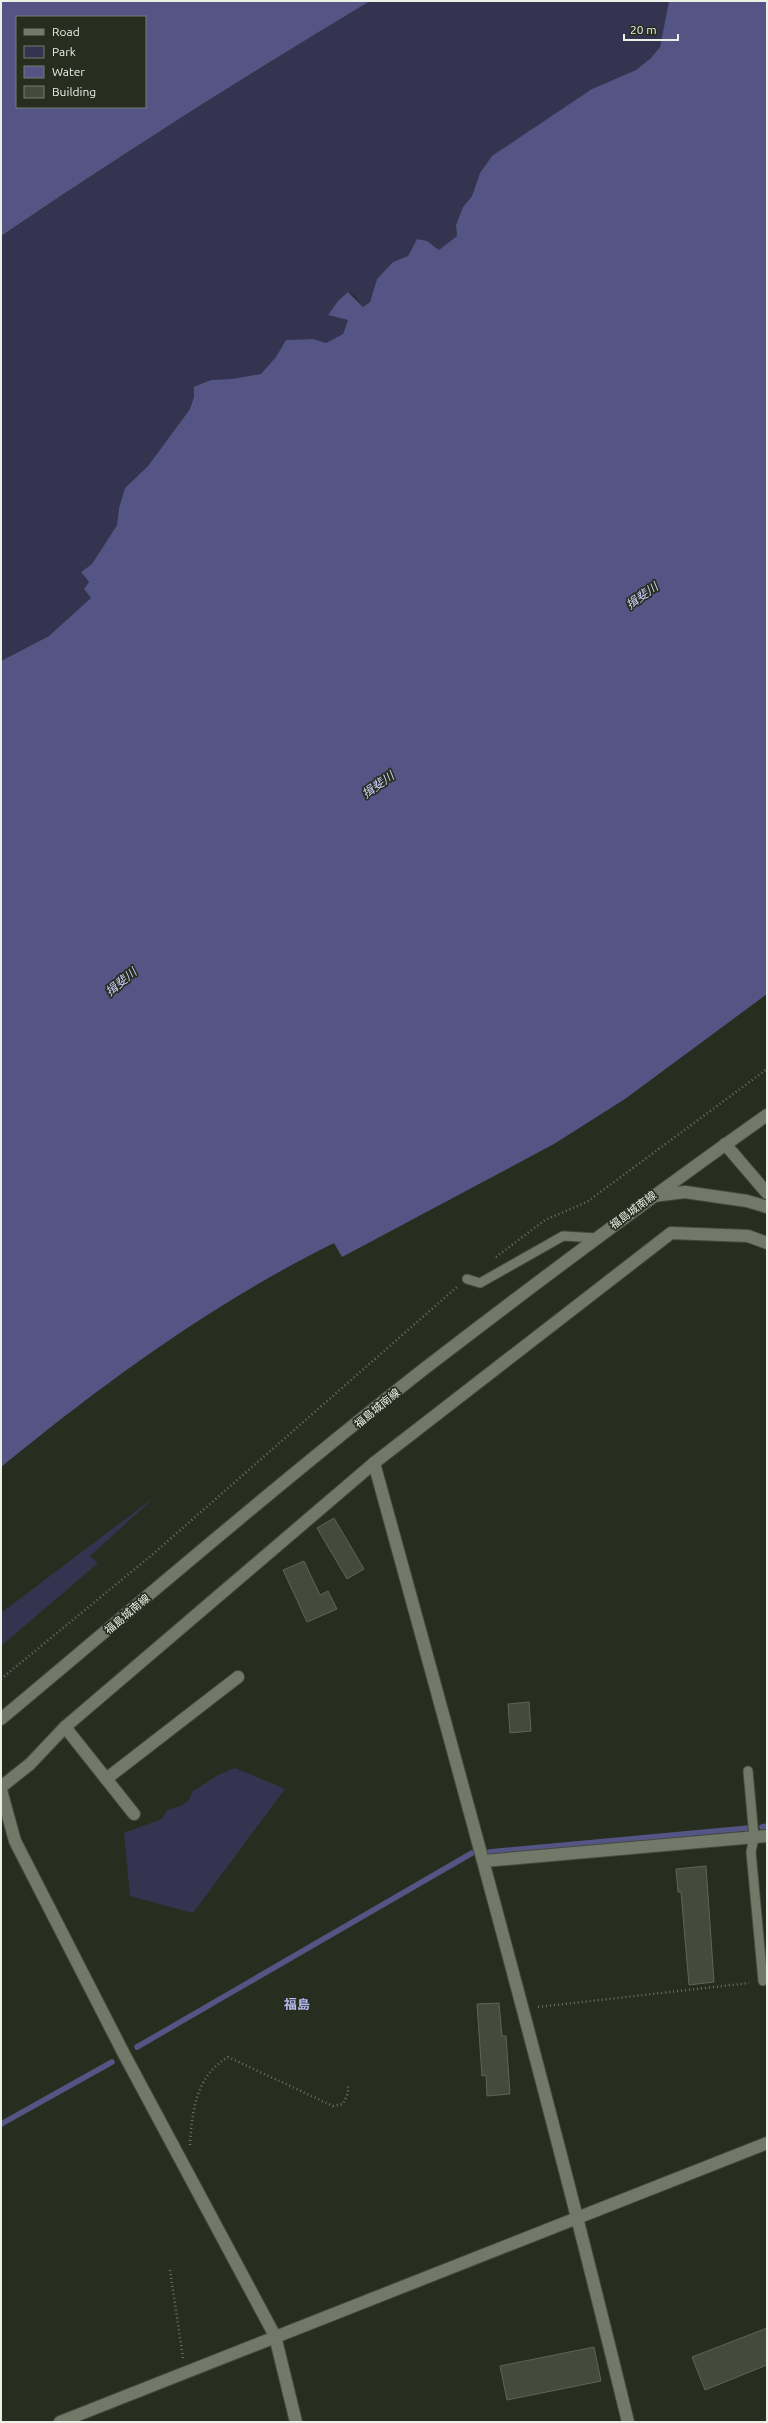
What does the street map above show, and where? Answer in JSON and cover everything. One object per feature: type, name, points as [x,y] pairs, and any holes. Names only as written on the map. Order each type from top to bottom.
[{"type":"street","name":"福島城南線","points":[[1,1719],[192,1559],[423,1370],[652,1196],[767,1115]]},
{"type":"street","points":[[725,1144],[767,1193]]},
{"type":"street","points":[[652,1196],[685,1192],[748,1201],[767,1207]]},
{"type":"street","points":[[296,2422],[275,2336],[124,2054],[15,1841],[1,1789],[30,1764],[65,1727],[374,1463],[671,1234],[748,1236],[767,1243]]},
{"type":"street","points":[[374,1463],[484,1861],[522,2009],[579,2219],[628,2422]]},
{"type":"street","points":[[106,1780],[238,1677]]},
{"type":"street","points":[[65,1727],[134,1814]]},
{"type":"street","points":[[484,1861],[767,1836]]},
{"type":"street","points":[[60,2422],[275,2336],[579,2219],[767,2143]]},
{"type":"lane","points":[[467,1278],[480,1283],[563,1236],[597,1238]]},
{"type":"lane","points":[[748,1771],[754,1837],[751,1852],[763,1981]]},
{"type":"path","points":[[491,1260],[545,1220],[586,1202],[767,1069]]},
{"type":"path","points":[[1,1679],[153,1554],[467,1278]]},
{"type":"path","points":[[522,2009],[763,1981]]},
{"type":"path","points":[[181,2158],[190,2146],[195,2099],[205,2078],[219,2063],[228,2057],[334,2106],[343,2104],[348,2093],[348,2085]]},
{"type":"path","points":[[170,2270],[185,2372]]},
{"type":"green space","points":[[370,1],[669,1],[660,47],[651,58],[636,70],[592,89],[480,173],[472,196],[463,207],[456,225],[457,236],[439,251],[435,246],[417,239],[408,256],[393,262],[377,279],[370,302],[362,307],[357,298],[349,292],[338,301],[328,315],[348,320],[343,334],[326,343],[313,339],[286,340],[272,364],[260,375],[243,379],[211,380],[194,397],[190,409],[148,466],[125,488],[119,508],[117,525],[92,564],[81,572],[89,582],[84,589],[92,598],[49,636],[1,661],[1,236],[184,116]]},
{"type":"green space","points":[[156,1496],[90,1556],[98,1563],[1,1646],[1,1613]]},
{"type":"green space","points":[[235,1768],[285,1789],[193,1913],[130,1896],[124,1833],[162,1819],[167,1810],[186,1803],[192,1792],[218,1775]]},
{"type":"water","points":[[1,1],[370,1],[184,116],[1,236]]},
{"type":"water","name":"揖斐川","points":[[669,1],[767,1],[767,994],[625,1099],[554,1144],[342,1257],[334,1243],[289,1266],[246,1291],[161,1346],[120,1375],[40,1435],[1,1467],[1,661],[49,636],[91,598],[84,589],[89,582],[81,572],[92,564],[117,525],[119,508],[125,488],[148,466],[190,409],[194,397],[194,387],[211,380],[232,379],[261,374],[276,357],[286,340],[313,339],[326,343],[343,334],[348,320],[328,315],[338,301],[348,292],[363,307],[370,302],[377,279],[393,262],[408,256],[417,239],[427,241],[439,250],[457,236],[456,225],[463,207],[472,196],[480,173],[492,156],[592,89],[636,70],[651,58],[660,47]]},
{"type":"building","points":[[334,1518],[364,1569],[347,1579],[317,1528]]},
{"type":"building","points":[[304,1561],[320,1595],[328,1591],[337,1609],[307,1622],[283,1570]]},
{"type":"building","points":[[529,1702],[531,1731],[510,1733],[508,1704]]},
{"type":"building","points":[[706,1866],[714,1982],[689,1985],[681,1892],[678,1892],[676,1869]]},
{"type":"building","points":[[499,2003],[502,2036],[506,2036],[510,2094],[487,2096],[486,2075],[482,2076],[477,2004]]},
{"type":"building","points":[[767,2328],[767,2365],[705,2390],[692,2357]]},
{"type":"building","points":[[594,2347],[601,2381],[507,2400],[500,2366]]},
{"type":"waterway","points":[[762,1827],[767,1826]]},
{"type":"waterway","points":[[489,1852],[749,1828]]},
{"type":"waterway","points":[[137,2047],[472,1853]]},
{"type":"waterway","points":[[1,2124],[112,2062]]},
{"type":"district","name":"福島","points":[[297,2004]]}]
